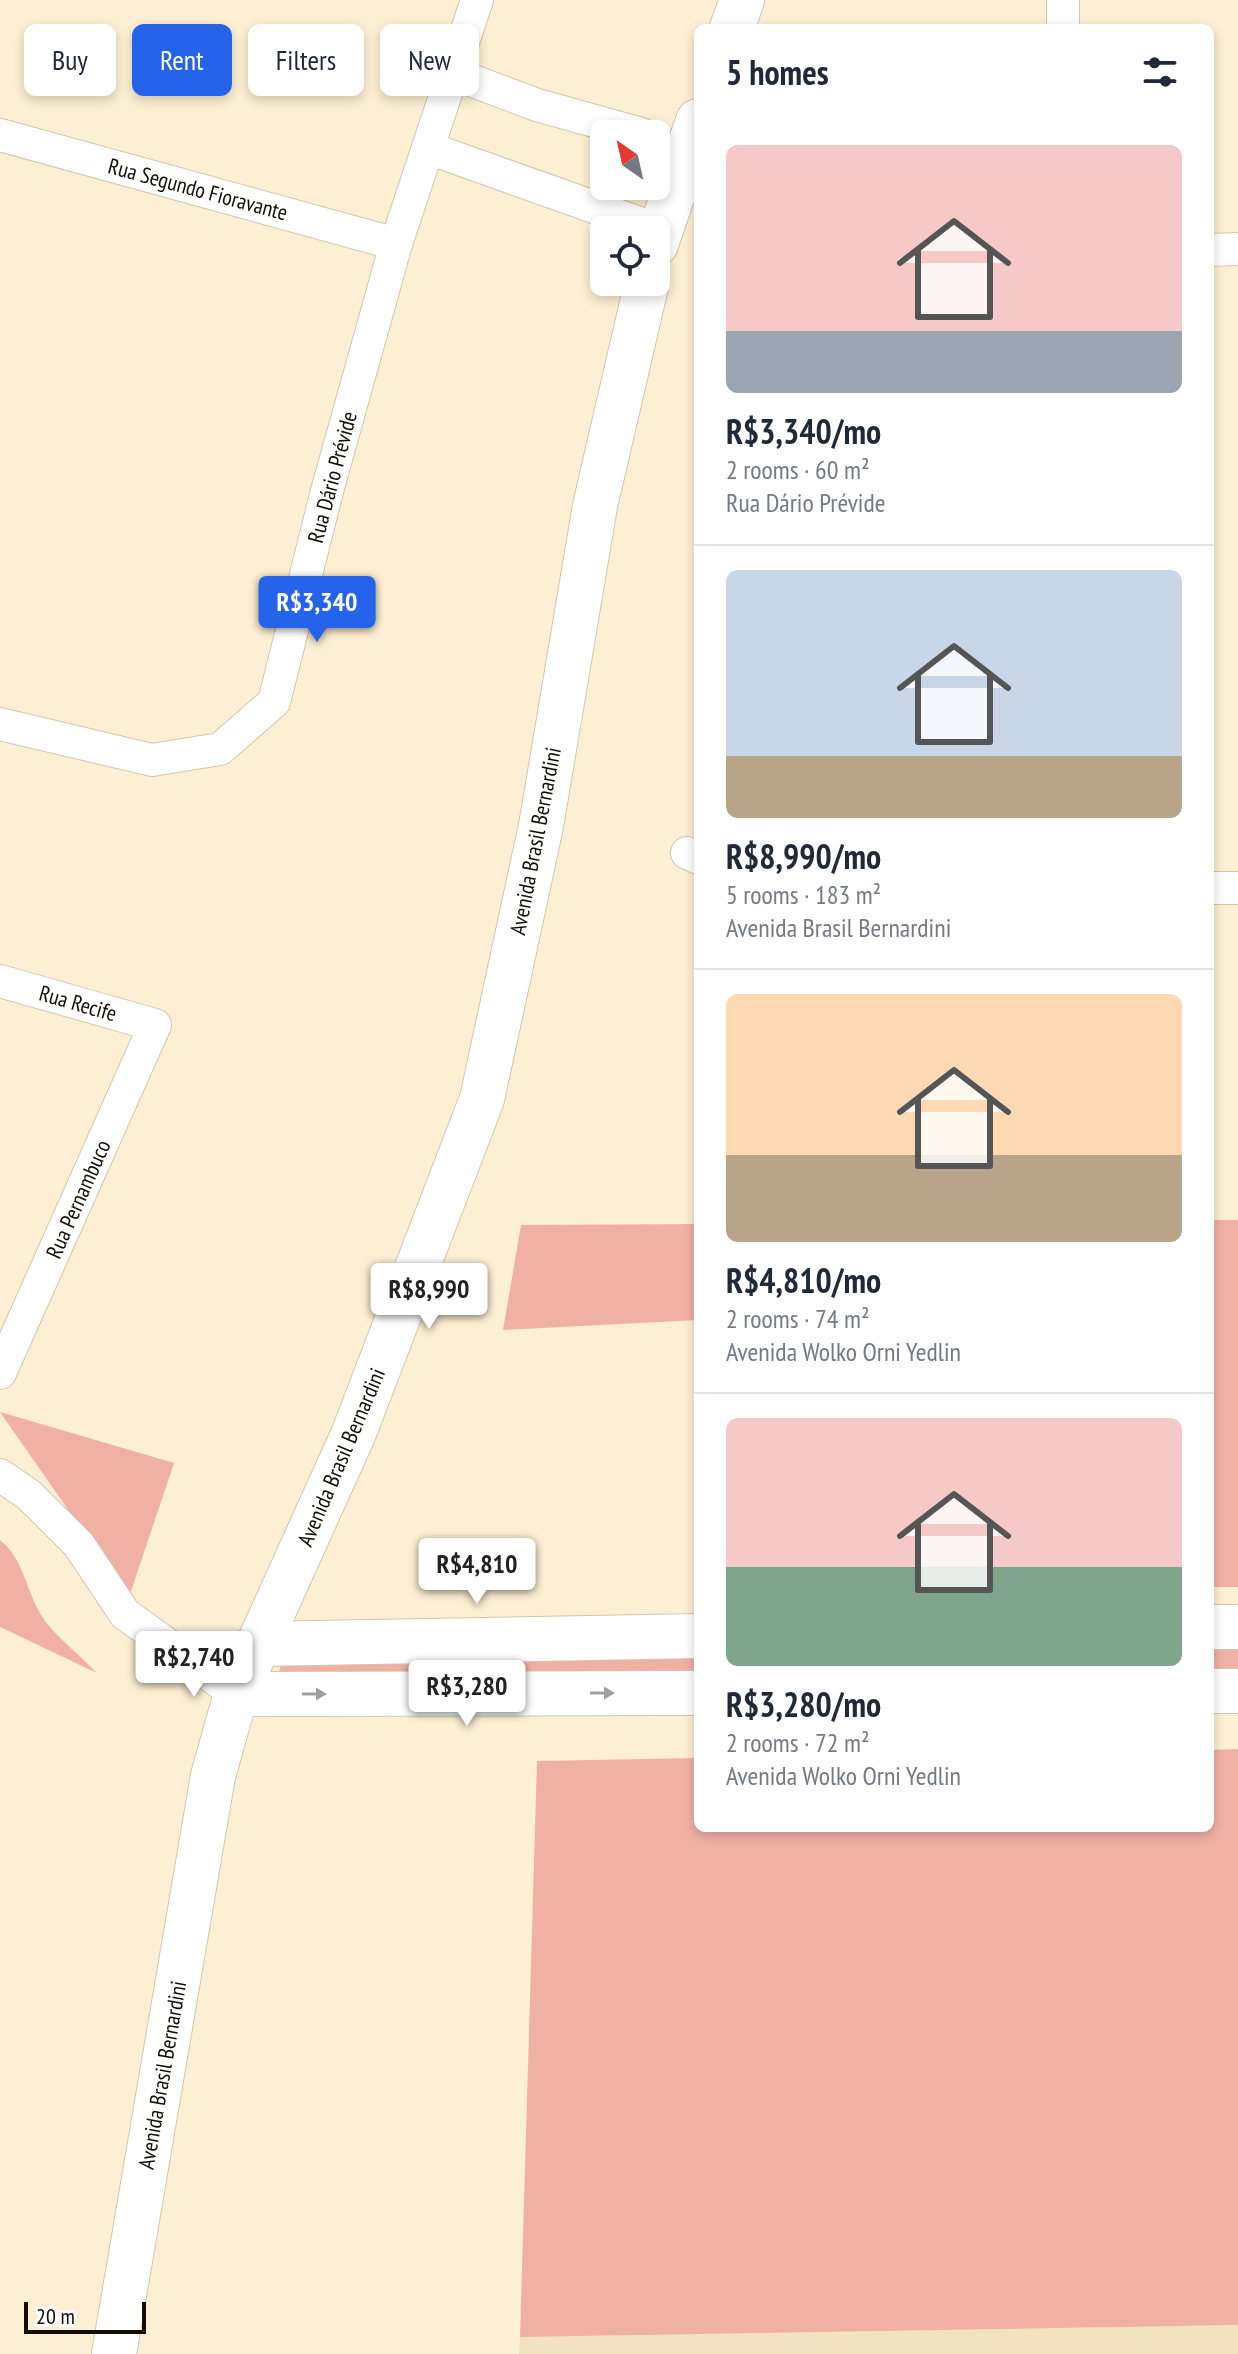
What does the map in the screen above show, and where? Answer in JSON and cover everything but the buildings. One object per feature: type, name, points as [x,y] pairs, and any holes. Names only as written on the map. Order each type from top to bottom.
[{"type":"street","name":"Rua Dário Prévide","points":[[469,24],[477,0]]},
{"type":"street","points":[[733,24],[742,0]]},
{"type":"street","points":[[1063,0],[1063,24]]},
{"type":"street","points":[[479,83],[537,105],[591,120]]},
{"type":"street","name":"Rua Dário Prévide","points":[[0,724],[152,760],[220,749],[274,702],[327,491],[396,244],[445,96]]},
{"type":"street","name":"Rua Segundo Fioravante","points":[[0,135],[396,244]]},
{"type":"street","points":[[663,216],[681,136]]},
{"type":"street","points":[[428,148],[604,216]]},
{"type":"street","points":[[1214,250],[1238,249]]},
{"type":"street","name":"Avenida Brasil Bernardini","points":[[114,2354],[213,1776],[236,1694],[353,1435],[482,1099],[541,826],[595,506],[644,296]]},
{"type":"street","points":[[1214,888],[1238,888]]},
{"type":"street","name":"Rua Recife","points":[[0,981],[155,1025]]},
{"type":"street","name":"Rua Pernambuco","points":[[0,1373],[155,1025]]},
{"type":"street","points":[[0,1475],[29,1495],[79,1545],[125,1614],[236,1694],[694,1693]]},
{"type":"street","points":[[1214,1627],[1238,1627]]},
{"type":"street","points":[[185,1658],[258,1644],[694,1636]]},
{"type":"street","points":[[1214,1691],[1238,1691]]},
{"type":"shaded area","points":[[1214,1220],[1238,1220],[1238,1587],[1214,1587]]},
{"type":"shaded area","points":[[694,1224],[694,1320],[503,1330],[521,1225]]},
{"type":"shaded area","points":[[0,1412],[174,1463],[129,1597]]},
{"type":"shaded area","points":[[0,1540],[15,1557],[37,1608],[48,1625],[97,1673],[0,1627]]},
{"type":"shaded area","points":[[1238,1641],[1238,1670],[1214,1671],[1214,1642]]},
{"type":"shaded area","points":[[694,1650],[694,1678],[278,1674],[283,1660]]},
{"type":"shaded area","points":[[1238,1749],[1238,2325],[520,2337],[537,1761],[694,1758],[694,1832],[1214,1832],[1214,1750]]},
{"type":"shaded area","points":[[1238,2325],[1238,2354],[519,2354],[520,2337]]}]
